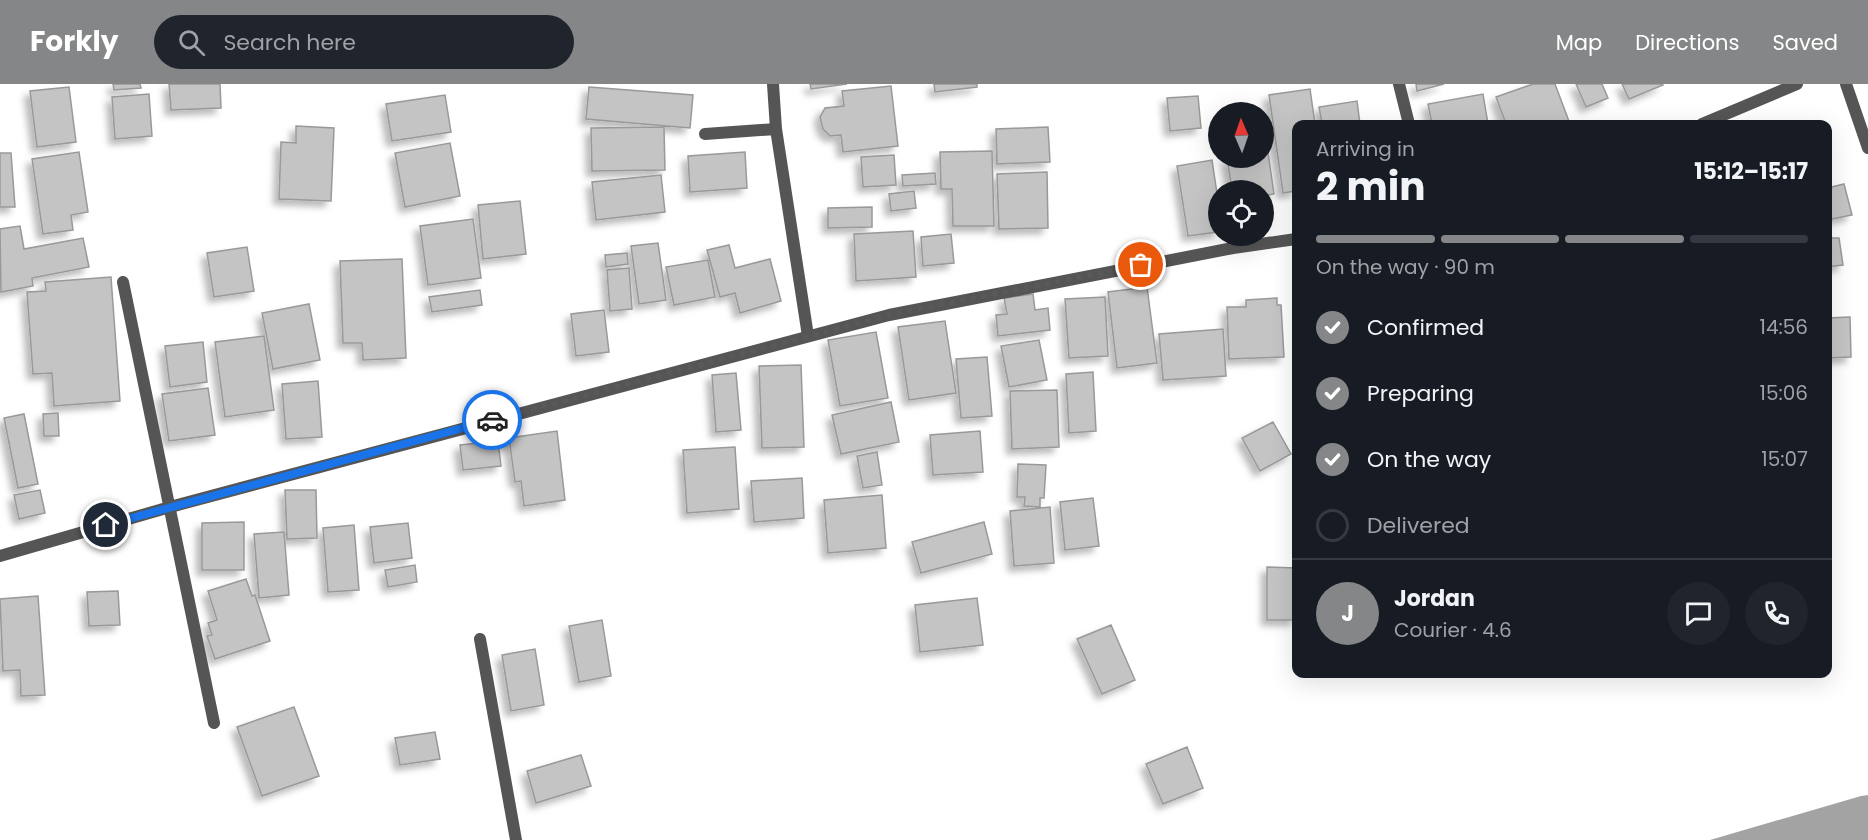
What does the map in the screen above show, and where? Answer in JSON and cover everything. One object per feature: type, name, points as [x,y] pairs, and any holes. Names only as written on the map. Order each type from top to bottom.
[{"type":"street","points":[[773,84],[776,129],[808,336]]},
{"type":"street","points":[[1399,84],[1408,120]]},
{"type":"street","points":[[1712,120],[1797,84]]},
{"type":"street","points":[[1845,84],[1868,148]]},
{"type":"street","points":[[705,134],[776,129]]},
{"type":"street","points":[[0,556],[170,507],[889,315],[1233,248],[1292,240]]},
{"type":"street","points":[[123,282],[214,723]]},
{"type":"street","points":[[480,639],[516,840]]},
{"type":"shaded area","points":[[1868,795],[1868,840],[1710,840],[1861,796]]},
{"type":"building","points":[[113,84],[140,84],[141,88],[114,90]]},
{"type":"building","points":[[169,84],[220,84],[221,108],[171,110]]},
{"type":"building","points":[[810,84],[847,84],[811,89]]},
{"type":"building","points":[[934,84],[977,84],[977,87],[935,92]]},
{"type":"building","points":[[1416,84],[1444,84],[1417,91]]},
{"type":"building","points":[[1533,84],[1555,84],[1568,120],[1505,120],[1496,97]]},
{"type":"building","points":[[1576,84],[1602,84],[1608,98],[1586,107]]},
{"type":"building","points":[[1622,84],[1662,84],[1663,85],[1629,99]]},
{"type":"building","points":[[891,86],[898,146],[843,152],[841,135],[830,136],[823,129],[820,117],[825,108],[844,106],[842,91]]},
{"type":"building","points":[[69,87],[76,142],[37,147],[30,91]]},
{"type":"building","points":[[589,87],[693,95],[690,128],[586,119]]},
{"type":"building","points":[[1310,89],[1314,120],[1292,120],[1292,192],[1283,193],[1274,130],[1274,102],[1270,102],[1269,95]]},
{"type":"building","points":[[149,94],[152,136],[115,139],[112,97]]},
{"type":"building","points":[[1483,94],[1487,120],[1431,120],[1428,104]]},
{"type":"building","points":[[445,95],[451,132],[392,141],[386,104]]},
{"type":"building","points":[[1198,96],[1201,128],[1170,131],[1167,98]]},
{"type":"building","points":[[1357,101],[1359,120],[1321,120],[1319,107]]},
{"type":"building","points":[[296,126],[334,128],[331,201],[279,199],[281,142],[296,143]]},
{"type":"building","points":[[664,127],[665,170],[592,171],[591,128]]},
{"type":"building","points":[[1048,127],[1050,162],[997,164],[996,129]]},
{"type":"building","points":[[450,143],[460,196],[405,207],[395,153]]},
{"type":"building","points":[[992,151],[994,226],[953,226],[952,189],[941,189],[940,152]]},
{"type":"building","points":[[79,152],[88,212],[71,215],[73,230],[43,234],[32,159]]},
{"type":"building","points":[[745,152],[747,188],[690,192],[688,156]]},
{"type":"building","points":[[0,153],[11,153],[15,207],[0,207]]},
{"type":"building","points":[[894,155],[896,185],[863,187],[861,157]]},
{"type":"building","points":[[1208,161],[1208,168],[1213,168],[1215,180],[1208,180],[1208,233],[1188,236],[1177,166]]},
{"type":"building","points":[[1229,168],[1270,168],[1272,180],[1230,180]]},
{"type":"building","points":[[1047,172],[1048,228],[999,229],[997,174]]},
{"type":"building","points":[[935,173],[936,184],[903,186],[902,175]]},
{"type":"building","points":[[661,175],[665,212],[596,220],[592,182]]},
{"type":"building","points":[[1844,184],[1852,215],[1832,219],[1832,187]]},
{"type":"building","points":[[914,191],[916,208],[891,211],[889,194]]},
{"type":"building","points":[[520,201],[526,254],[483,259],[478,205]]},
{"type":"building","points":[[872,207],[872,227],[828,228],[828,208]]},
{"type":"building","points":[[473,219],[481,278],[428,285],[420,226]]},
{"type":"building","points":[[20,226],[24,249],[83,238],[89,267],[32,278],[33,286],[1,292],[0,229]]},
{"type":"building","points":[[913,231],[916,277],[856,281],[854,234]]},
{"type":"building","points":[[951,234],[954,263],[923,266],[921,237]]},
{"type":"building","points":[[1832,238],[1839,238],[1843,265],[1832,266]]},
{"type":"building","points":[[658,243],[666,300],[639,304],[631,246]]},
{"type":"building","points":[[729,245],[735,268],[770,259],[781,301],[740,313],[735,293],[720,297],[707,250]]},
{"type":"building","points":[[247,247],[254,291],[214,297],[207,253]]},
{"type":"building","points":[[627,253],[628,264],[606,267],[605,255]]},
{"type":"building","points":[[402,259],[406,358],[363,360],[362,343],[343,343],[340,261]]},
{"type":"building","points":[[708,260],[715,297],[674,305],[666,267]]},
{"type":"building","points":[[629,268],[632,309],[610,311],[607,270]]},
{"type":"building","points":[[111,277],[120,401],[54,406],[52,373],[33,374],[27,292],[46,291],[45,282]]},
{"type":"building","points":[[1147,287],[1157,363],[1117,368],[1108,292]]},
{"type":"building","points":[[480,290],[482,305],[432,312],[429,297]]},
{"type":"building","points":[[1033,294],[1035,310],[1048,308],[1050,330],[998,336],[996,315],[1007,314],[1004,298]]},
{"type":"building","points":[[1105,297],[1108,356],[1069,358],[1065,299]]},
{"type":"building","points":[[1277,298],[1277,305],[1281,305],[1284,357],[1229,359],[1227,307],[1246,307],[1246,300]]},
{"type":"building","points":[[309,304],[320,360],[273,369],[262,313]]},
{"type":"building","points":[[604,310],[609,352],[576,356],[571,314]]},
{"type":"building","points":[[1850,317],[1851,357],[1832,358],[1832,318]]},
{"type":"building","points":[[945,321],[956,393],[909,400],[898,327]]},
{"type":"building","points":[[1223,329],[1226,376],[1163,380],[1159,334]]},
{"type":"building","points":[[876,332],[888,398],[840,406],[828,340]]},
{"type":"building","points":[[264,336],[274,410],[225,417],[215,342]]},
{"type":"building","points":[[1039,340],[1047,380],[1009,387],[1001,346]]},
{"type":"building","points":[[203,342],[207,382],[170,387],[165,346]]},
{"type":"building","points":[[987,357],[992,416],[961,418],[956,359]]},
{"type":"building","points":[[801,365],[804,447],[762,448],[759,366]]},
{"type":"building","points":[[1093,372],[1096,431],[1069,433],[1066,374]]},
{"type":"building","points":[[736,373],[741,430],[716,432],[712,375]]},
{"type":"building","points":[[318,381],[322,437],[286,439],[282,384]]},
{"type":"building","points":[[208,388],[215,435],[169,441],[162,394]]},
{"type":"building","points":[[1057,390],[1059,447],[1012,449],[1010,391]]},
{"type":"building","points":[[891,402],[899,442],[841,454],[832,415]]},
{"type":"building","points":[[58,413],[59,436],[44,436],[43,414]]},
{"type":"building","points":[[24,414],[38,484],[18,488],[4,418]]},
{"type":"building","points":[[1273,422],[1291,454],[1260,471],[1242,438]]},
{"type":"building","points":[[557,431],[565,500],[524,506],[521,481],[515,482],[509,438]]},
{"type":"building","points":[[980,431],[983,472],[933,475],[930,435]]},
{"type":"building","points":[[498,441],[501,466],[463,470],[460,445]]},
{"type":"building","points":[[735,447],[739,509],[687,513],[683,450]]},
{"type":"building","points":[[877,452],[882,485],[863,488],[857,456]]},
{"type":"building","points":[[1018,464],[1046,465],[1044,498],[1040,498],[1040,507],[1024,506],[1025,497],[1017,497]]},
{"type":"building","points":[[802,478],[804,518],[754,522],[751,481]]},
{"type":"building","points":[[40,490],[45,513],[19,519],[14,495]]},
{"type":"building","points":[[285,490],[316,490],[317,538],[287,539]]},
{"type":"building","points":[[882,495],[886,548],[828,553],[824,500]]},
{"type":"building","points":[[1093,498],[1099,546],[1065,550],[1060,502]]},
{"type":"building","points":[[1050,507],[1054,563],[1014,566],[1010,511]]},
{"type":"building","points":[[244,522],[244,570],[202,570],[202,523]]},
{"type":"building","points":[[984,522],[992,554],[921,573],[912,542]]},
{"type":"building","points":[[408,523],[412,558],[374,563],[370,527]]},
{"type":"building","points":[[354,525],[359,590],[328,592],[323,528]]},
{"type":"building","points":[[284,532],[289,595],[259,598],[254,534]]},
{"type":"building","points":[[415,565],[417,582],[388,587],[385,570]]},
{"type":"building","points":[[1267,567],[1292,568],[1292,620],[1267,620]]},
{"type":"building","points":[[246,579],[252,596],[255,595],[270,641],[215,659],[207,636],[212,635],[208,623],[217,620],[208,591]]},
{"type":"building","points":[[118,591],[120,625],[89,626],[87,592]]},
{"type":"building","points":[[38,596],[45,695],[21,696],[20,670],[3,671],[0,599]]},
{"type":"building","points":[[977,598],[983,645],[920,652],[915,605]]},
{"type":"building","points":[[602,620],[611,676],[579,682],[569,626]]},
{"type":"building","points":[[1111,625],[1135,680],[1102,694],[1077,639]]},
{"type":"building","points":[[535,649],[544,705],[511,711],[502,655]]},
{"type":"building","points":[[294,707],[319,776],[262,796],[237,727]]},
{"type":"building","points":[[435,732],[440,759],[400,765],[395,738]]},
{"type":"building","points":[[1187,747],[1203,788],[1163,804],[1146,764]]},
{"type":"building","points":[[581,755],[591,786],[536,803],[527,771]]},
{"type":"way so far","points":[[492,420],[889,315],[1141,265]]},
{"type":"route","points":[[106,525],[492,420]]}]
